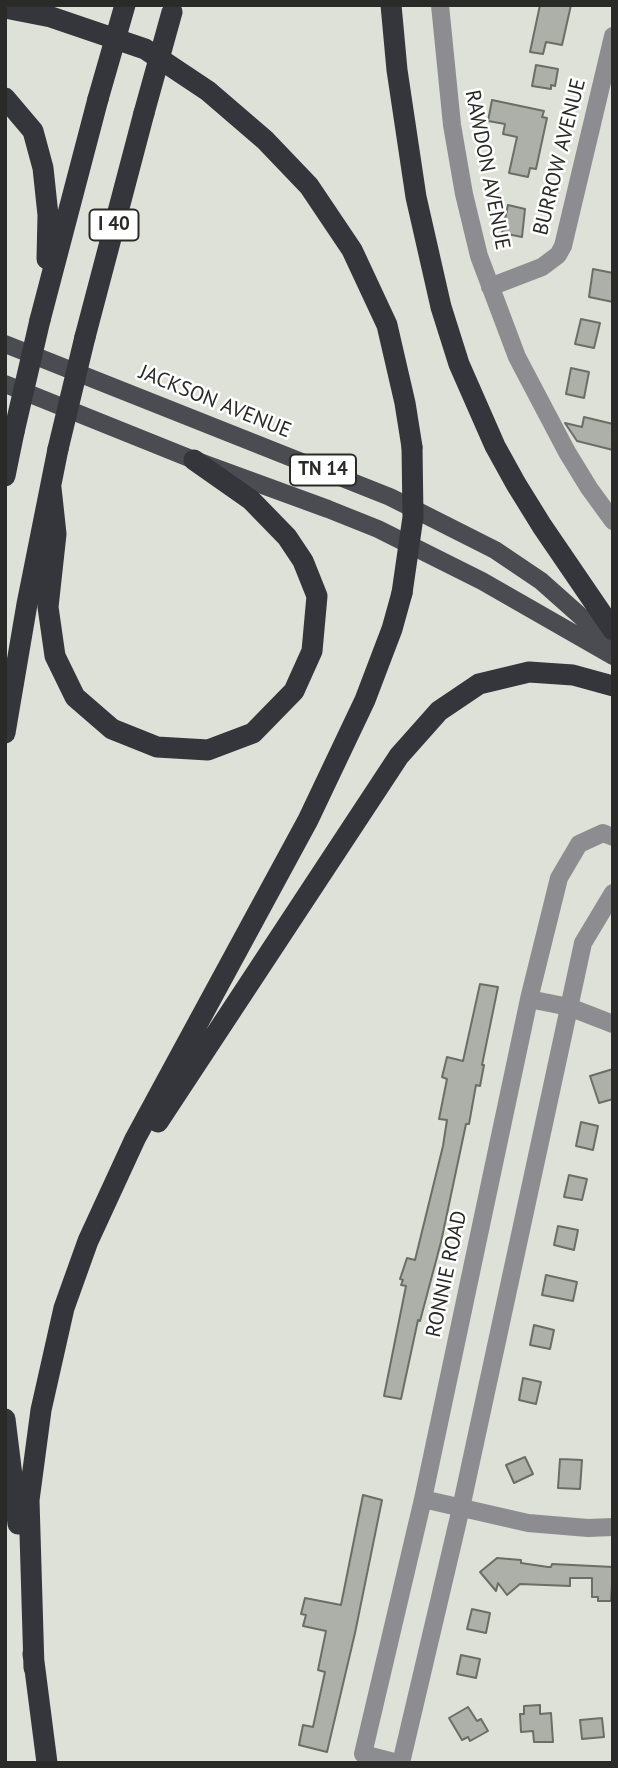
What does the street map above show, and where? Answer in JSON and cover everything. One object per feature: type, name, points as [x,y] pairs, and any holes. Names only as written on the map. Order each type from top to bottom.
[{"type":"highway","name":"I 40","points":[[5,476],[10,444],[43,311],[125,5]]},
{"type":"highway","points":[[391,5],[397,71],[416,197],[438,296],[459,364],[495,446],[516,484],[613,630]]},
{"type":"highway","points":[[5,8],[51,17],[145,49],[208,91],[265,140],[309,186],[352,250],[387,325],[412,447],[412,517],[402,593],[392,629],[365,700],[319,796],[135,1139],[88,1241],[64,1308],[41,1410],[29,1500],[34,1668]]},
{"type":"highway","name":"I 40","points":[[5,733],[58,449],[85,337],[173,8]]},
{"type":"highway","points":[[5,98],[33,131],[43,168],[48,215],[43,311]]},
{"type":"highway","points":[[51,488],[56,534],[48,607],[55,656],[75,696],[112,729],[157,747],[208,750],[253,733],[294,691],[312,650],[317,596],[303,561],[287,537],[251,500],[194,460]]},
{"type":"highway","points":[[88,1241],[146,1141],[399,756],[439,711],[480,684],[529,672],[573,675],[613,686]]},
{"type":"highway","points":[[5,1419],[47,1763]]},
{"type":"main road","name":"JACKSON AVENUE","points":[[5,344],[390,497],[495,550],[541,581],[613,645]]},
{"type":"main road","name":"TN 14","points":[[5,384],[194,460],[378,529],[482,581],[613,656]]},
{"type":"street","name":"RAWDON AVENUE","points":[[440,5],[452,125],[464,194],[489,287],[517,357],[567,452],[613,521]]},
{"type":"street","name":"BURROW AVENUE","points":[[489,287],[542,267],[558,255],[563,246],[613,36]]},
{"type":"street","name":"RONNIE ROAD","points":[[400,1763],[363,1754],[423,1499],[529,999],[559,878],[579,844],[603,833],[613,837]]},
{"type":"street","points":[[400,1763],[461,1508],[583,943],[613,893]]},
{"type":"street","points":[[529,999],[569,1007],[613,1024]]},
{"type":"street","points":[[423,1499],[528,1523],[588,1528],[613,1527]]},
{"type":"building","points":[[540,5],[571,5],[562,45],[546,42],[543,54],[530,52]]},
{"type":"building","points":[[536,65],[558,69],[555,86],[551,85],[551,89],[532,86]]},
{"type":"building","points":[[492,100],[544,111],[542,117],[547,118],[536,169],[530,168],[528,177],[509,173],[517,137],[503,134],[505,124],[488,121]]},
{"type":"building","points":[[508,205],[525,209],[522,237],[502,233]]},
{"type":"building","points":[[593,269],[613,273],[613,302],[589,297]]},
{"type":"building","points":[[581,319],[600,323],[594,348],[575,344]]},
{"type":"building","points":[[571,368],[589,372],[584,398],[566,394]]},
{"type":"building","points":[[584,417],[613,424],[613,450],[577,441],[565,423],[582,427]]},
{"type":"building","points":[[480,984],[498,987],[480,1086],[476,1085],[469,1124],[466,1124],[441,1242],[420,1321],[418,1320],[401,1399],[384,1396],[406,1286],[401,1285],[403,1280],[400,1279],[407,1258],[415,1260],[443,1146],[447,1120],[439,1119],[447,1079],[442,1077],[447,1057],[463,1061]]},
{"type":"building","points":[[613,1069],[613,1099],[599,1103],[590,1076]]},
{"type":"building","points":[[581,1122],[598,1126],[593,1150],[576,1146]]},
{"type":"building","points":[[569,1175],[587,1179],[582,1200],[564,1197]]},
{"type":"building","points":[[558,1226],[578,1230],[574,1250],[554,1245]]},
{"type":"building","points":[[546,1275],[577,1282],[573,1301],[542,1295]]},
{"type":"building","points":[[534,1325],[554,1330],[550,1349],[530,1345]]},
{"type":"building","points":[[523,1378],[541,1382],[536,1404],[519,1400]]},
{"type":"building","points":[[525,1457],[533,1474],[514,1483],[506,1465]]},
{"type":"building","points":[[560,1459],[582,1460],[580,1489],[558,1488]]},
{"type":"building","points":[[363,1495],[382,1500],[327,1752],[299,1745],[303,1725],[313,1727],[325,1672],[318,1670],[326,1631],[303,1626],[306,1615],[301,1614],[305,1598],[341,1605]]},
{"type":"building","points":[[497,1558],[521,1560],[521,1563],[548,1567],[552,1564],[613,1567],[611,1601],[598,1601],[598,1597],[592,1597],[592,1578],[570,1578],[570,1586],[520,1584],[507,1595],[498,1583],[496,1591],[480,1572]]},
{"type":"building","points":[[472,1609],[490,1613],[486,1633],[467,1629]]},
{"type":"building","points":[[461,1655],[480,1659],[476,1678],[457,1674]]},
{"type":"building","points":[[540,1705],[540,1714],[551,1713],[553,1742],[534,1742],[533,1731],[521,1732],[520,1714],[524,1714],[524,1706]]},
{"type":"building","points":[[468,1707],[477,1721],[481,1719],[488,1731],[470,1741],[468,1737],[462,1740],[449,1718]]},
{"type":"building","points":[[602,1718],[604,1737],[582,1739],[580,1720]]}]
